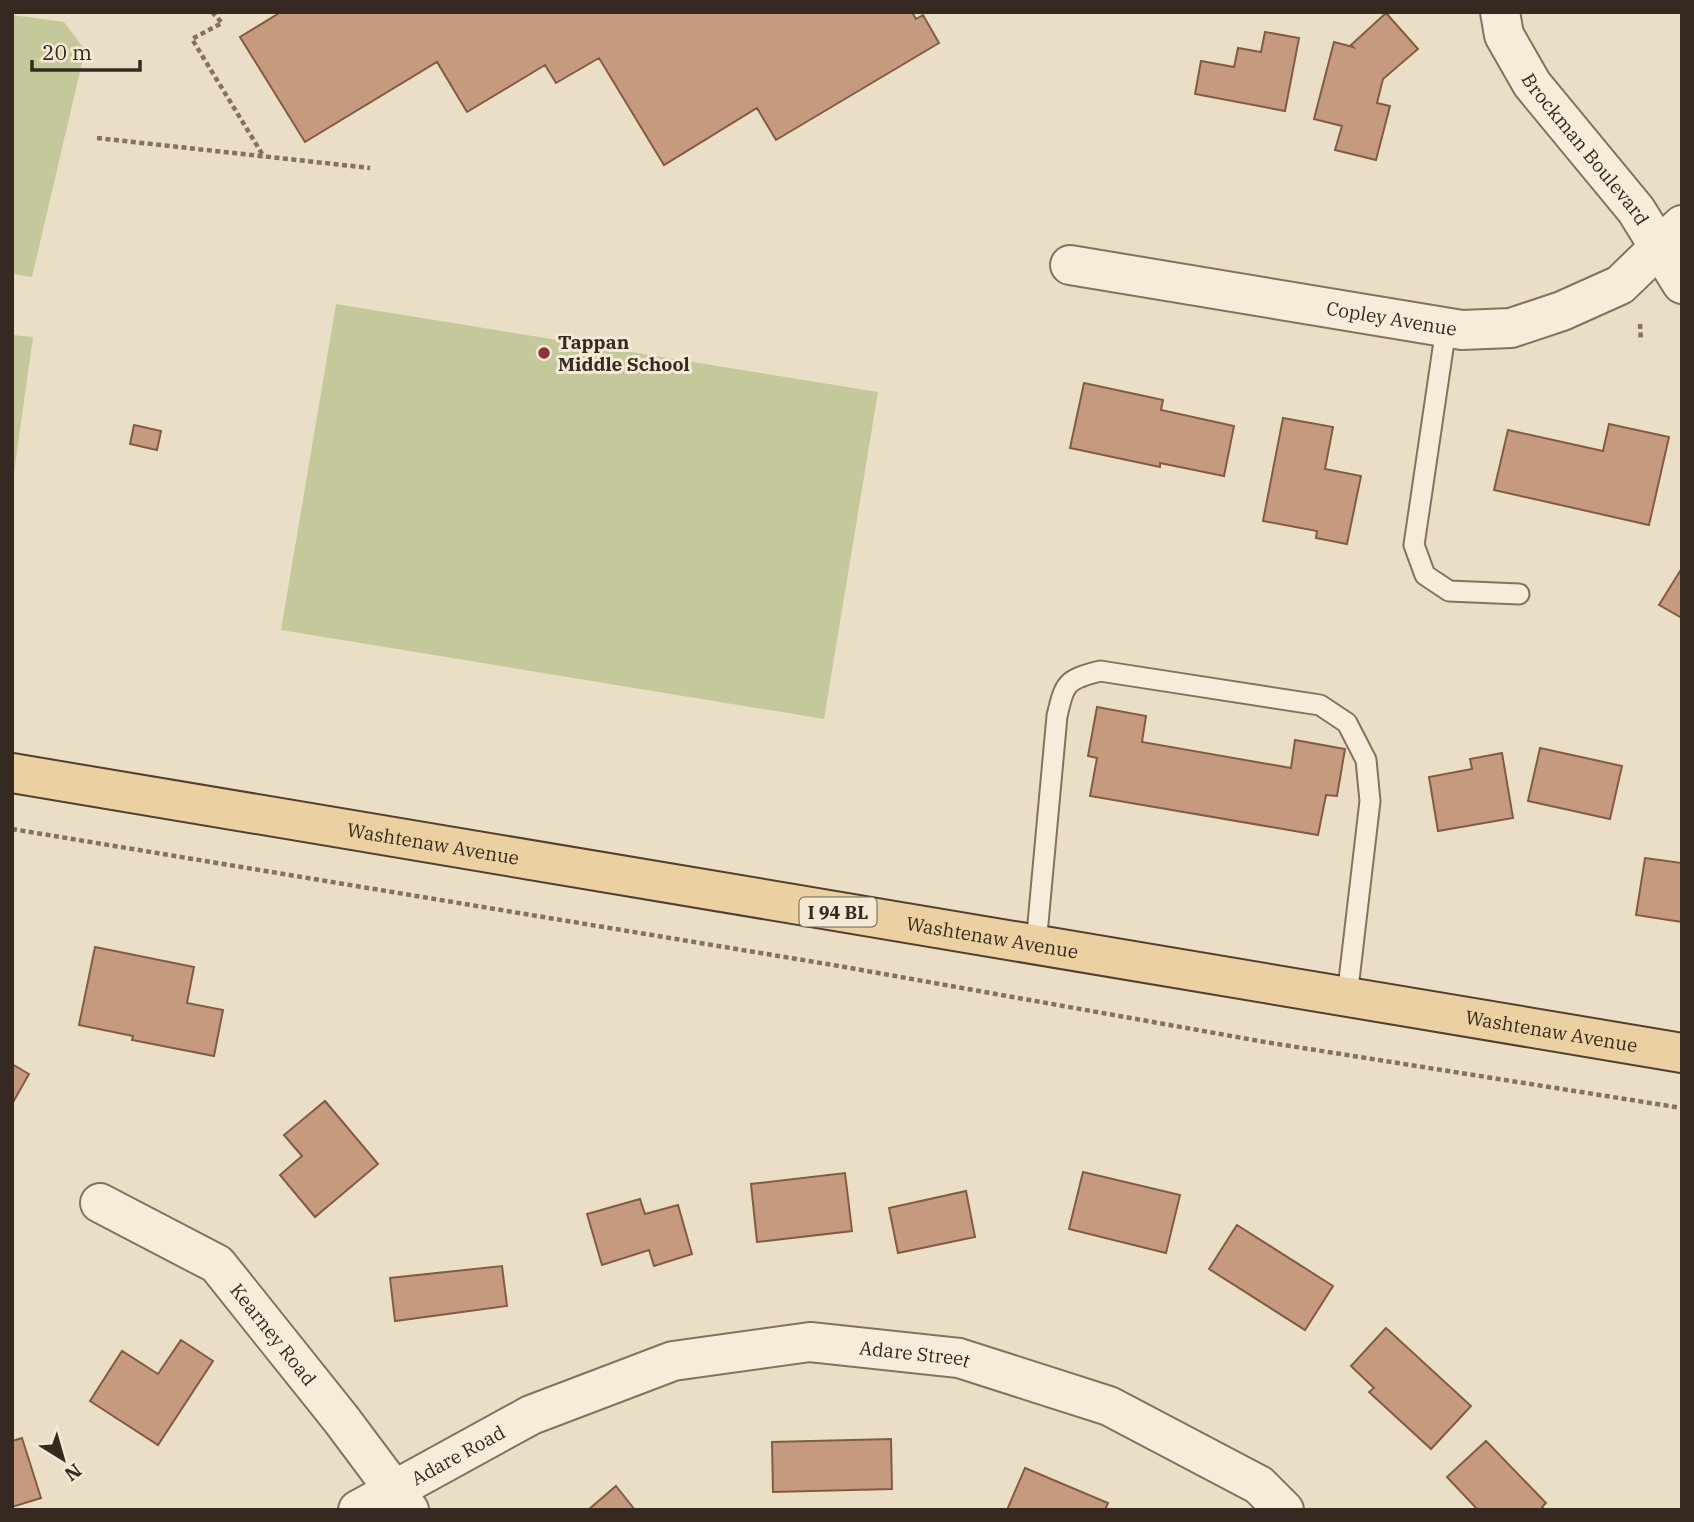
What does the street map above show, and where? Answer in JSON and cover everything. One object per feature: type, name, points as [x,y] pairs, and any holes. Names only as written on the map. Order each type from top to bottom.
[{"type":"main road","name":"Washtenaw Avenue","points":[[12,773],[1682,1053]]},
{"type":"street","name":"Brockman Boulevard","points":[[1500,12],[1504,35],[1532,84],[1636,210],[1671,236],[1682,284]]},
{"type":"street","name":"Copley Avenue","points":[[1070,265],[1446,328],[1511,328],[1562,311],[1620,285],[1671,236]]},
{"type":"street","name":"Kearney Road","points":[[100,1203],[217,1264],[341,1419],[401,1500]]},
{"type":"street","name":"Adare Street","points":[[521,1420],[673,1361],[810,1342],[959,1358],[1109,1406],[1259,1485],[1284,1510]]},
{"type":"street","name":"Adare Road","points":[[358,1510],[401,1500],[521,1420]]},
{"type":"lane","points":[[1446,328],[1414,545],[1425,575],[1449,591],[1519,594]]},
{"type":"lane","points":[[1036,945],[1057,716],[1063,688],[1078,677],[1100,671],[1320,705],[1347,723],[1366,760],[1368,774],[1370,801],[1347,997]]},
{"type":"path","points":[[212,12],[222,23],[192,39],[264,158]]},
{"type":"path","points":[[97,138],[370,168]]},
{"type":"path","points":[[1640,324],[1641,341]]},
{"type":"path","points":[[12,829],[839,966],[1265,1042],[1682,1108]]},
{"type":"green space","points":[[12,15],[64,22],[85,50],[32,277],[12,274]]},
{"type":"green space","points":[[336,304],[878,392],[824,719],[281,630]]},
{"type":"green space","points":[[12,335],[33,337],[12,487]]},
{"type":"building","points":[[281,12],[912,12],[916,19],[923,15],[939,43],[776,140],[757,108],[664,165],[599,58],[556,83],[545,65],[467,112],[437,62],[305,142],[240,37]]},
{"type":"building","points":[[1386,13],[1418,49],[1383,79],[1377,103],[1390,106],[1376,160],[1335,150],[1342,126],[1314,119],[1334,42],[1353,47],[1351,45]]},
{"type":"building","points":[[1265,32],[1299,38],[1285,111],[1195,94],[1201,61],[1234,67],[1238,48],[1261,52]]},
{"type":"building","points":[[1084,383],[1163,400],[1161,410],[1234,426],[1224,476],[1160,463],[1160,467],[1070,448]]},
{"type":"building","points":[[1283,418],[1333,427],[1325,469],[1361,476],[1347,544],[1316,538],[1317,531],[1263,521]]},
{"type":"building","points":[[1609,424],[1669,437],[1649,525],[1494,490],[1508,430],[1603,451]]},
{"type":"building","points":[[134,425],[161,431],[157,450],[130,444]]},
{"type":"building","points":[[1682,568],[1682,618],[1659,605]]},
{"type":"building","points":[[1097,707],[1146,716],[1142,742],[1291,768],[1295,740],[1345,749],[1337,796],[1326,795],[1318,835],[1090,796],[1097,758],[1088,756]]},
{"type":"building","points":[[1540,748],[1622,766],[1610,819],[1528,801]]},
{"type":"building","points":[[1502,753],[1513,818],[1438,831],[1429,777],[1472,769],[1470,759]]},
{"type":"building","points":[[1645,858],[1682,863],[1682,922],[1636,915]]},
{"type":"building","points":[[95,947],[194,967],[187,1003],[223,1010],[214,1056],[132,1040],[133,1036],[79,1025]]},
{"type":"building","points":[[12,1064],[29,1074],[12,1104]]},
{"type":"building","points":[[325,1101],[378,1164],[315,1217],[280,1175],[302,1156],[284,1135]]},
{"type":"building","points":[[1083,1172],[1180,1195],[1166,1253],[1069,1229]]},
{"type":"building","points":[[845,1173],[852,1231],[757,1242],[751,1184]]},
{"type":"building","points":[[966,1191],[975,1237],[898,1253],[889,1208]]},
{"type":"building","points":[[640,1199],[645,1214],[678,1205],[692,1254],[654,1266],[649,1250],[602,1265],[587,1214]]},
{"type":"building","points":[[1237,1225],[1333,1286],[1305,1330],[1209,1269]]},
{"type":"building","points":[[502,1266],[507,1306],[395,1321],[390,1278]]},
{"type":"building","points":[[1386,1328],[1471,1406],[1431,1449],[1369,1392],[1374,1388],[1351,1366]]},
{"type":"building","points":[[181,1340],[213,1361],[158,1445],[90,1401],[122,1351],[158,1374]]},
{"type":"building","points":[[22,1438],[41,1498],[12,1507],[12,1441]]},
{"type":"building","points":[[891,1439],[892,1489],[773,1492],[772,1442]]},
{"type":"building","points":[[1486,1441],[1546,1503],[1542,1507],[1545,1510],[1478,1510],[1447,1477]]},
{"type":"building","points":[[1025,1468],[1108,1503],[1105,1510],[1007,1510]]},
{"type":"building","points":[[616,1486],[635,1510],[588,1510]]},
{"type":"place","name":"Tappan Middle School","points":[[544,353]]}]
